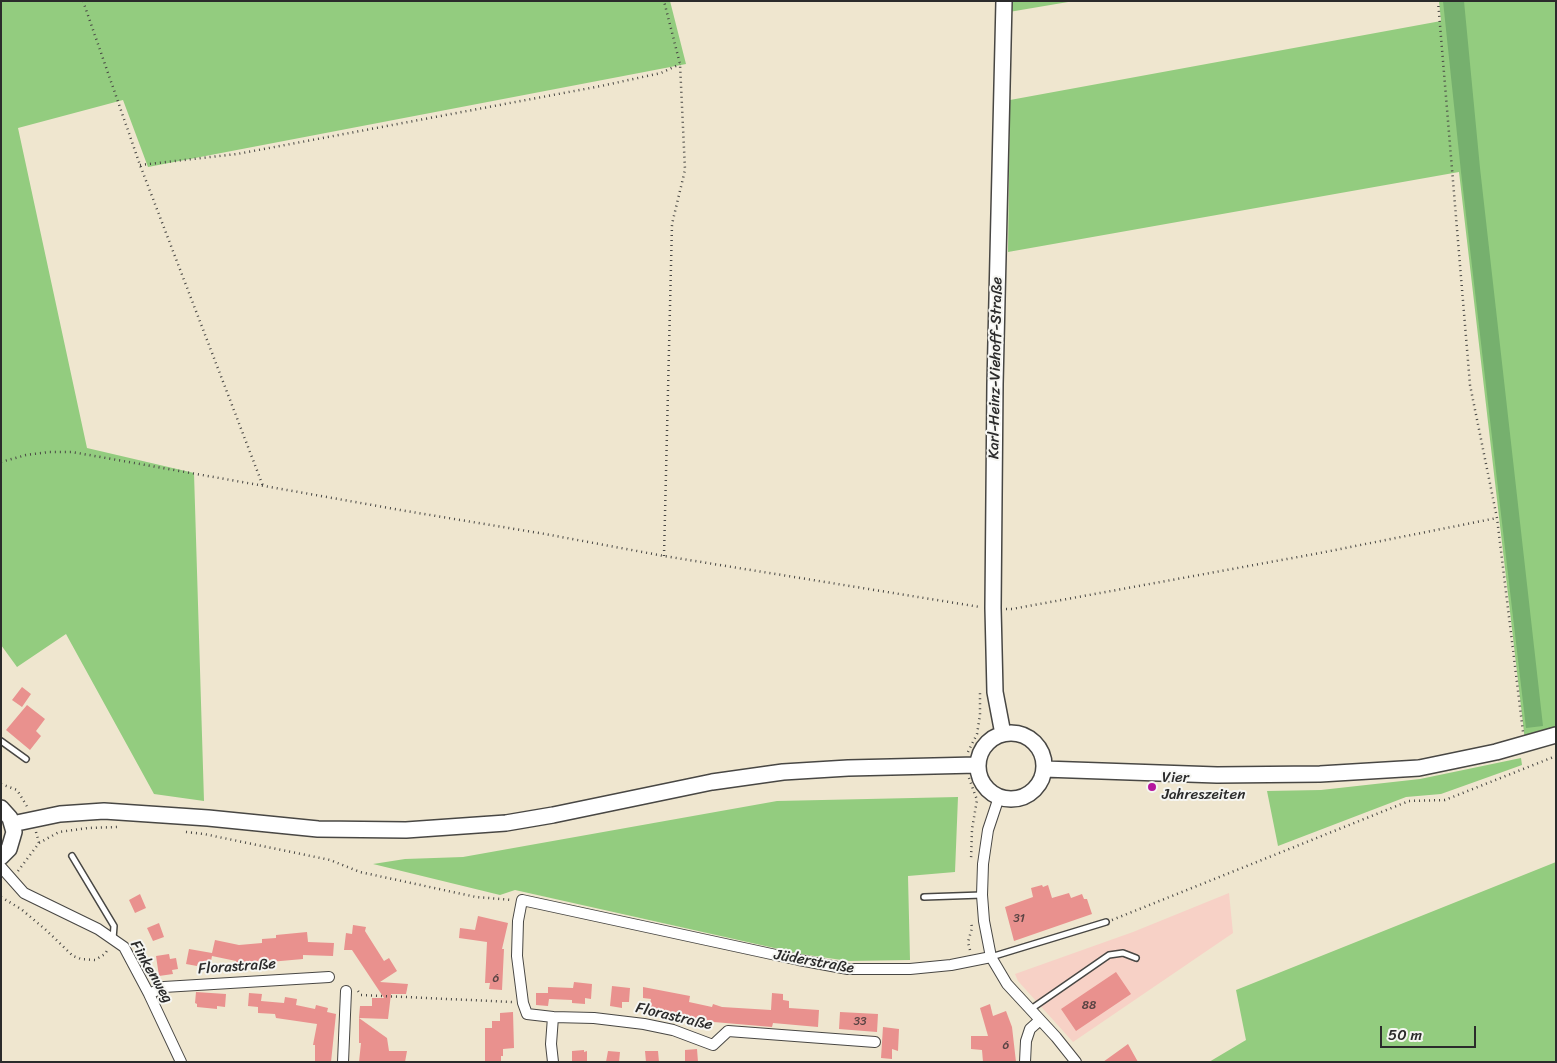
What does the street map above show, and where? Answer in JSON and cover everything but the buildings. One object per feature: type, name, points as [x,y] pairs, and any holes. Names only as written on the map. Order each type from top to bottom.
[{"type":"main road","name":"Karl-Heinz-Viehoff-Straße","points":[[1003,734],[995,692],[993,608],[995,384],[1004,1]]},
{"type":"main road","points":[[1003,734],[1018,734],[1032,741],[1039,749],[1043,758],[1044,769],[1039,783],[1028,794],[1009,800],[990,792],[983,785],[978,776],[977,766],[979,755],[985,745],[993,738],[1003,734]]},
{"type":"main road","points":[[1044,769],[1216,775],[1320,774],[1419,768],[1524,745],[1556,735]]},
{"type":"main road","points":[[12,824],[60,814],[104,811],[208,818],[318,829],[406,830],[506,823],[712,782],[783,772],[848,768],[977,766]]},
{"type":"main road","points":[[1,808],[7,814],[12,824],[12,841],[9,849],[1,857]]},
{"type":"street","points":[[999,797],[988,830],[983,864],[982,895],[984,921],[991,957],[1007,984],[1076,1062]]},
{"type":"street","name":"Finkenweg","points":[[1,867],[24,893],[98,929],[124,947],[149,994],[181,1062]]},
{"type":"street","points":[[522,900],[518,921],[517,956],[523,1003],[528,1014],[553,1017],[550,1044],[554,1062]]},
{"type":"street","name":"Jüderstraße","points":[[522,900],[848,970],[910,969],[951,965],[991,957]]},
{"type":"street","name":"Florastraße","points":[[149,994],[164,987],[329,976]]},
{"type":"street","points":[[343,1062],[346,992]]},
{"type":"street","name":"Florastraße","points":[[553,1017],[594,1018],[644,1024],[673,1030],[713,1044],[728,1031],[875,1042]]},
{"type":"street","points":[[1025,1062],[1026,1041],[1030,1029],[1040,1020]]},
{"type":"lane","points":[[1,741],[26,759]]},
{"type":"lane","points":[[72,856],[114,926],[113,940]]},
{"type":"lane","points":[[924,897],[982,895]]},
{"type":"lane","name":"Jüderstraße","points":[[991,957],[1106,922]]},
{"type":"lane","points":[[1031,1010],[1109,955],[1123,953],[1136,958]]},
{"type":"path","points":[[83,1],[140,165],[262,486]]},
{"type":"path","points":[[664,1],[680,64],[685,170],[672,224],[664,556]]},
{"type":"path","points":[[1438,1],[1470,385],[1497,518],[1524,745]]},
{"type":"path","points":[[140,165],[237,154],[601,86],[661,73],[680,64]]},
{"type":"path","points":[[1,462],[26,455],[72,452],[664,556],[993,608],[1012,609],[1320,553],[1497,518]]},
{"type":"path","points":[[1106,922],[1409,801],[1445,800],[1556,756]]},
{"type":"path","points":[[973,788],[977,800]]},
{"type":"path","points":[[10,878],[39,843],[59,832],[88,828],[123,827]]},
{"type":"path","points":[[177,831],[204,834],[330,860],[360,872],[476,897],[522,900]]},
{"type":"path","points":[[1,897],[21,909],[73,956],[81,960],[95,960],[105,954],[113,940]]},
{"type":"path","points":[[357,989],[361,995],[523,1003]]},
{"type":"shaded area","points":[[1229,893],[1233,933],[1073,1042],[1018,981],[1015,974],[1133,932]]},
{"type":"green space","points":[[1,1],[670,1],[686,64],[148,167],[123,100],[18,128],[87,448],[194,473],[204,801],[154,794],[66,634],[17,667],[1,645]]},
{"type":"green space","points":[[1009,1],[1074,1],[1009,12]]},
{"type":"green space","points":[[1439,1],[1556,1],[1556,728],[1525,741],[1459,172],[1008,252],[1010,100],[1441,21]]},
{"type":"green space","points":[[1443,1],[1464,1],[1480,168],[1543,726],[1526,728],[1461,172]]},
{"type":"green space","points":[[1521,758],[1522,765],[1441,794],[1406,797],[1278,846],[1267,791],[1321,790],[1420,779]]},
{"type":"green space","points":[[958,797],[955,872],[908,876],[910,960],[848,961],[801,954],[515,890],[500,895],[373,864],[405,859],[463,857],[777,801]]},
{"type":"green space","points":[[1556,862],[1556,1062],[1209,1062],[1246,1040],[1236,990]]},
{"type":"place","name":"Vier Jahreszeiten","points":[[1152,787]]}]
